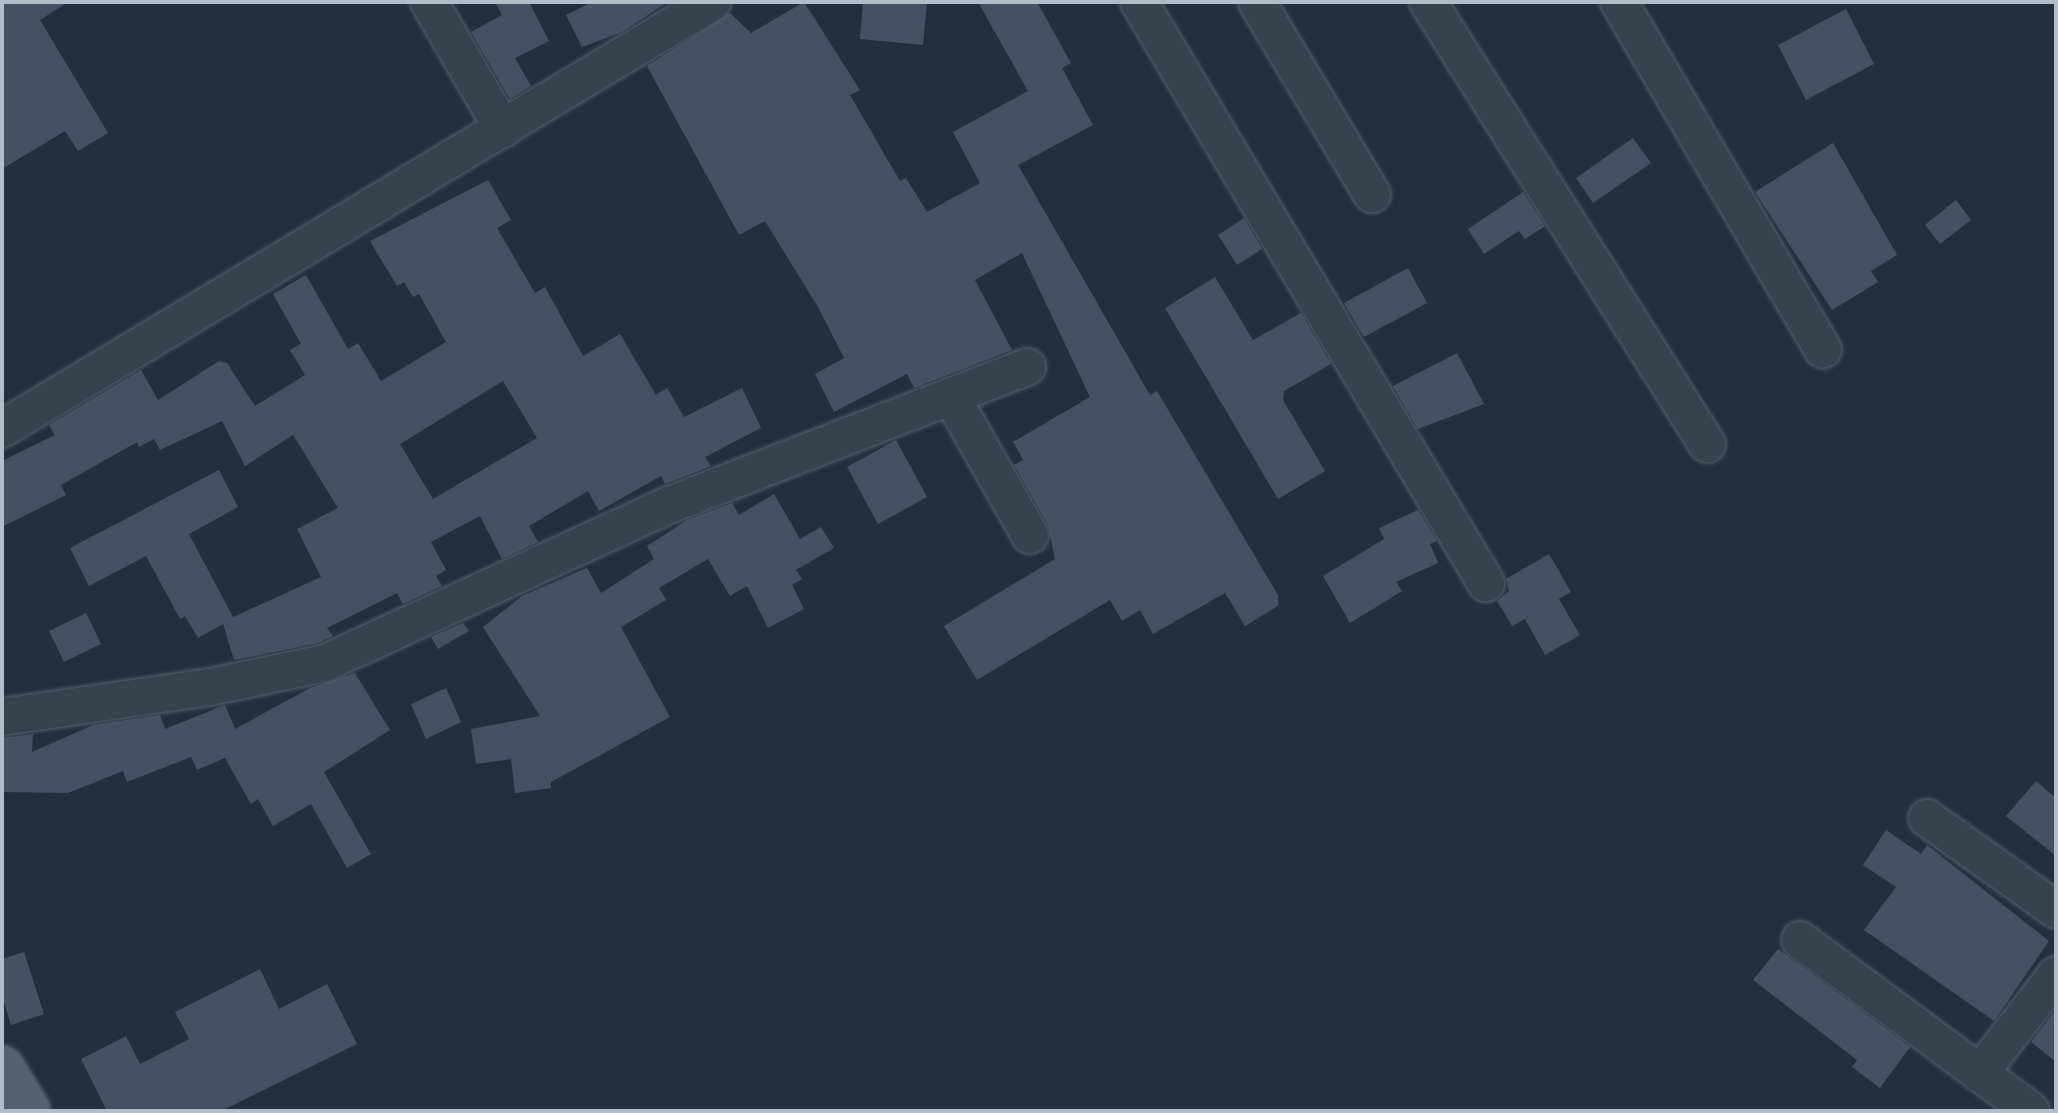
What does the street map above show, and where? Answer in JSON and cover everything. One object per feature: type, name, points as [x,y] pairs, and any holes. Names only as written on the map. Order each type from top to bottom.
[{"type":"street","points":[[429,2],[503,129]]},
{"type":"street","points":[[2,429],[712,2]]},
{"type":"street","points":[[1139,2],[1486,583]]},
{"type":"street","points":[[1257,2],[1372,194]]},
{"type":"street","points":[[1428,2],[1707,444]]},
{"type":"street","points":[[1619,2],[1823,350]]},
{"type":"street","points":[[2,717],[210,687],[325,663],[669,505],[1027,367]]},
{"type":"street","points":[[951,396],[1030,535]]},
{"type":"street","points":[[1927,818],[2056,910]]},
{"type":"street","points":[[1800,940],[2031,1111]]},
{"type":"street","points":[[1980,1073],[2056,975]]},
{"type":"building","points":[[2,2],[68,2],[40,20],[108,133],[78,151],[65,131],[2,169]]},
{"type":"building","points":[[495,2],[529,2],[549,41],[515,58],[531,86],[510,99],[471,32],[502,15]]},
{"type":"building","points":[[592,2],[668,2],[620,33],[582,47],[566,15]]},
{"type":"building","points":[[804,2],[860,90],[850,95],[900,181],[906,178],[927,212],[980,183],[953,132],[1028,91],[978,2],[1037,2],[1071,63],[1062,68],[1093,125],[1018,165],[1150,395],[1157,391],[1278,595],[1278,606],[1245,626],[1225,593],[1153,634],[1140,610],[1122,621],[1110,600],[977,680],[944,626],[1055,559],[1048,525],[1014,465],[1023,460],[1013,442],[1090,397],[1022,253],[975,280],[1012,350],[914,388],[907,374],[834,412],[815,374],[844,358],[818,307],[765,221],[739,235],[647,66],[730,13],[751,33]]},
{"type":"building","points":[[863,2],[927,2],[923,45],[860,39]]},
{"type":"building","points":[[1846,9],[1874,64],[1806,100],[1778,45]]},
{"type":"building","points":[[1633,138],[1651,163],[1593,203],[1576,178]]},
{"type":"building","points":[[1833,143],[1897,255],[1871,271],[1878,282],[1832,310],[1755,192]]},
{"type":"building","points":[[488,180],[511,220],[497,228],[535,293],[545,287],[583,356],[620,334],[656,395],[667,388],[684,417],[742,388],[761,428],[705,457],[711,466],[665,484],[661,476],[599,511],[588,491],[529,526],[538,542],[502,559],[480,516],[431,542],[446,570],[436,576],[442,586],[403,604],[397,593],[327,628],[333,636],[318,643],[234,660],[223,624],[198,638],[185,616],[180,619],[146,556],[89,586],[70,548],[219,470],[238,507],[189,534],[233,617],[321,577],[297,529],[338,508],[293,435],[245,466],[222,421],[160,450],[154,439],[139,447],[137,442],[61,485],[66,495],[2,527],[2,461],[55,435],[49,425],[141,370],[158,400],[219,361],[227,363],[255,406],[305,375],[290,350],[301,344],[273,294],[306,275],[348,349],[358,343],[381,381],[446,342],[419,294],[413,297],[404,282],[397,286],[370,241]],"holes":[[[503,381],[537,438],[433,499],[400,444]]]},
{"type":"building","points":[[1523,192],[1545,226],[1525,239],[1519,231],[1484,254],[1468,229]]},
{"type":"building","points":[[1956,200],[1971,220],[1940,244],[1925,225]]},
{"type":"building","points":[[1244,218],[1262,249],[1237,265],[1218,235]]},
{"type":"building","points":[[1408,268],[1427,303],[1364,337],[1344,303]]},
{"type":"building","points":[[1215,277],[1253,340],[1301,313],[1331,364],[1284,391],[1283,400],[1325,471],[1278,499],[1165,308]]},
{"type":"building","points":[[1457,353],[1484,404],[1418,429],[1393,386]]},
{"type":"building","points":[[896,440],[927,497],[878,524],[847,467]]},
{"type":"building","points":[[774,494],[800,539],[821,527],[834,548],[796,570],[802,579],[792,585],[804,609],[768,628],[747,586],[730,596],[708,559],[659,588],[666,600],[621,627],[670,717],[551,782],[551,788],[515,793],[511,759],[476,764],[471,729],[540,716],[483,627],[522,596],[587,568],[601,593],[654,559],[647,546],[687,520],[732,503],[739,515]]},
{"type":"building","points":[[1418,510],[1437,541],[1430,544],[1438,563],[1396,582],[1402,591],[1350,623],[1323,576],[1384,539],[1379,528]]},
{"type":"building","points":[[1549,554],[1571,592],[1559,599],[1580,635],[1545,655],[1525,619],[1512,626],[1497,601],[1509,591],[1506,579]]},
{"type":"building","points":[[86,613],[101,644],[64,662],[49,631]]},
{"type":"building","points":[[463,623],[469,631],[438,649],[431,637]]},
{"type":"building","points":[[355,673],[390,730],[324,772],[371,854],[347,868],[311,804],[273,826],[258,799],[251,804],[225,758],[197,770],[191,757],[127,782],[123,771],[68,793],[2,792],[2,738],[33,734],[32,752],[93,725],[160,715],[165,729],[225,705],[235,729],[310,688]]},
{"type":"building","points":[[446,688],[461,722],[426,739],[411,704]]},
{"type":"building","points":[[2036,781],[2056,798],[2056,856],[2006,816]]},
{"type":"building","points":[[1886,830],[1921,854],[1927,845],[2049,941],[1994,1021],[1864,930],[1896,887],[1863,865]]},
{"type":"building","points":[[1778,949],[1910,1047],[1880,1088],[1852,1067],[1857,1060],[1753,980]]},
{"type":"building","points":[[24,952],[44,1014],[11,1025],[2,996],[2,959]]},
{"type":"building","points":[[260,969],[279,1009],[327,984],[357,1044],[221,1111],[107,1111],[81,1059],[126,1036],[140,1064],[189,1039],[175,1012]]},
{"type":"building","points":[[2056,1013],[2056,1062],[2031,1042]]}]
